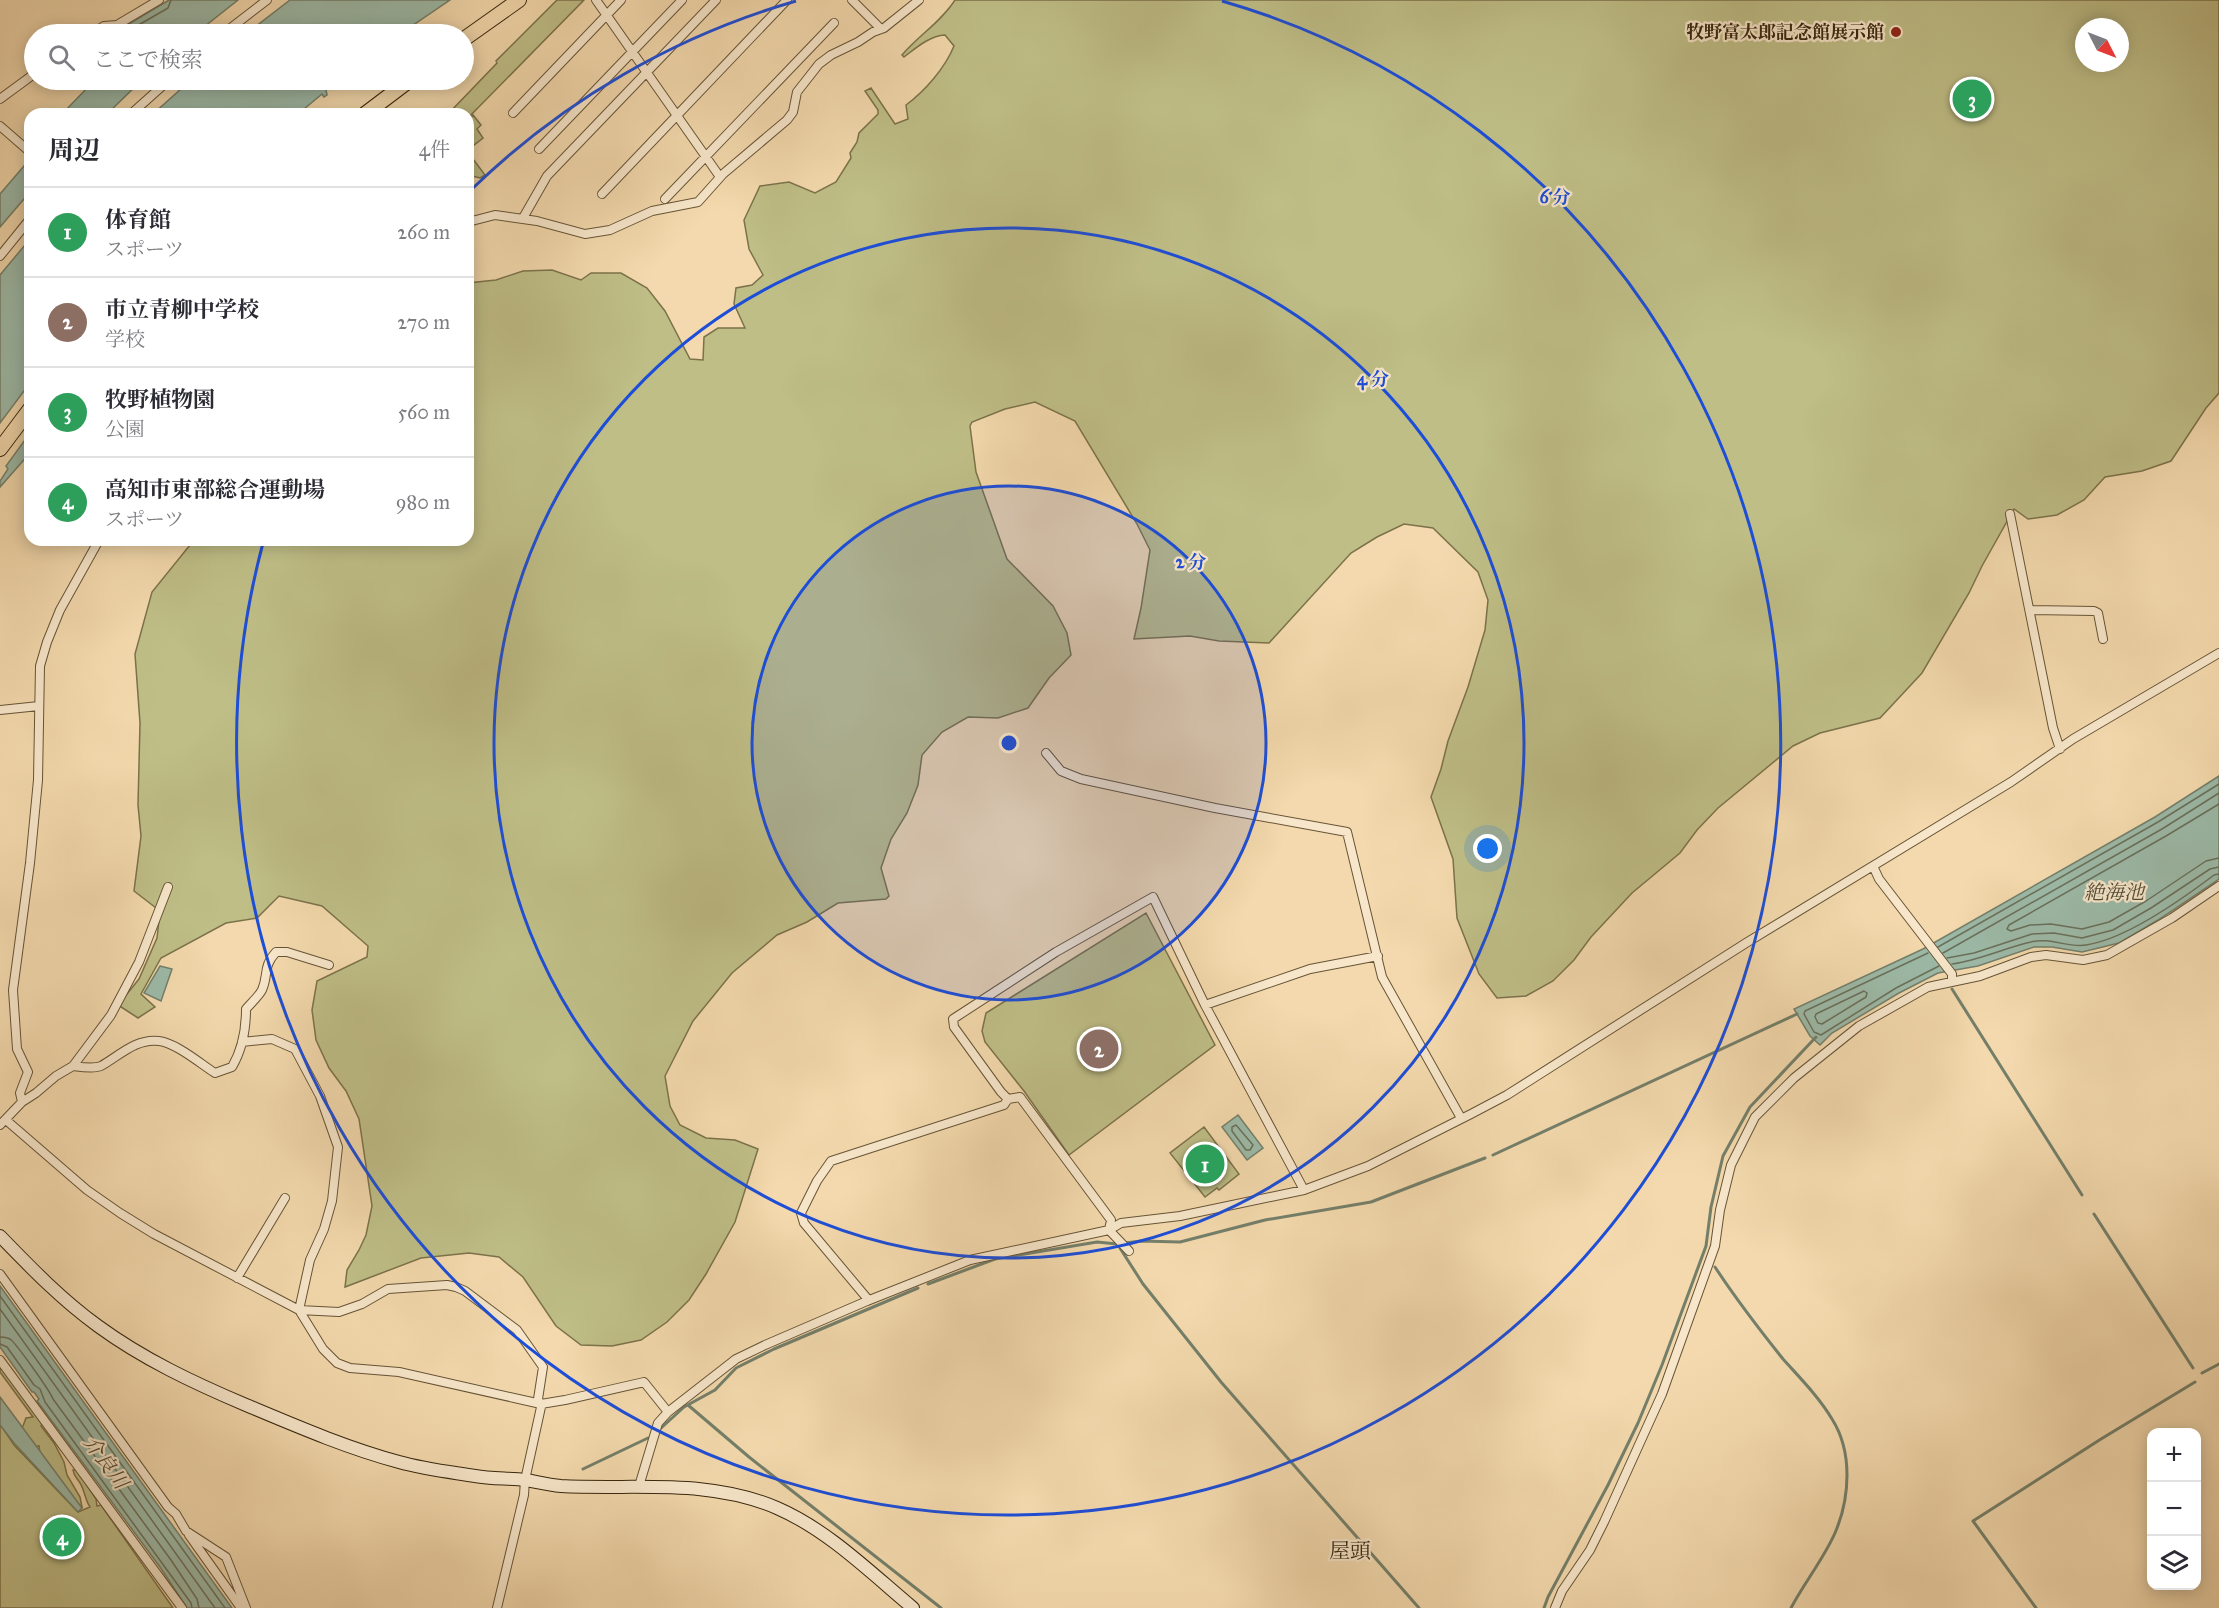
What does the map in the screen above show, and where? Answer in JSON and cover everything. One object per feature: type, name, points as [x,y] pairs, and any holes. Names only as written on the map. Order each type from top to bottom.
[{"type":"main road","points":[[474,32],[519,0]]},
{"type":"main road","points":[[373,108],[397,90]]},
{"type":"main road","points":[[0,450],[24,418]]},
{"type":"street","points":[[119,24],[159,0]]},
{"type":"street","points":[[236,24],[267,0]]},
{"type":"street","points":[[596,0],[720,177]]},
{"type":"street","points":[[513,113],[621,0]]},
{"type":"street","points":[[539,148],[682,0]]},
{"type":"street","points":[[523,218],[547,176],[716,0]]},
{"type":"street","points":[[602,194],[787,0]]},
{"type":"street","points":[[852,0],[878,26],[878,30]]},
{"type":"street","points":[[474,220],[495,215],[523,218],[579,233],[595,234],[610,230],[652,211],[698,202],[720,177],[785,122],[793,112],[797,92],[819,64],[831,55],[884,28],[919,0]]},
{"type":"street","points":[[665,199],[834,23]]},
{"type":"street","points":[[0,99],[24,82]]},
{"type":"street","points":[[138,108],[158,90]]},
{"type":"street","points":[[0,126],[24,147]]},
{"type":"street","points":[[0,256],[24,226]]},
{"type":"street","points":[[2010,514],[2053,728],[2060,749]]},
{"type":"street","points":[[22,1102],[20,1092],[28,1072],[17,1049],[13,990],[29,874],[38,780],[40,666],[60,610],[96,546]]},
{"type":"street","points":[[2030,610],[2094,611],[2100,617],[2103,639]]},
{"type":"street","points":[[639,1486],[658,1423],[736,1359],[867,1301],[970,1260],[1109,1230],[1121,1223],[1180,1216],[1304,1190],[1368,1166],[1507,1095],[1746,943],[2011,782],[2073,739],[2219,653]]},
{"type":"street","points":[[0,710],[39,706]]},
{"type":"street","points":[[1046,753],[1061,771],[1081,779],[1215,808],[1347,832],[1382,976],[1461,1118]]},
{"type":"street","points":[[1873,866],[1879,879],[1952,977]]},
{"type":"street","points":[[1555,1608],[1562,1591],[1590,1550],[1604,1522],[1662,1394],[1715,1246],[1720,1210],[1731,1165],[1755,1118],[1794,1078],[1859,1026],[1928,987],[1952,977],[1980,976],[2031,957],[2046,956],[2083,960],[2107,955],[2172,918],[2219,886]]},
{"type":"street","points":[[168,887],[139,962],[111,1015],[73,1066],[22,1102],[3,1122],[87,1190],[120,1213],[154,1234],[298,1310],[339,1312],[362,1304],[388,1289],[447,1285],[465,1291],[517,1330],[543,1367],[538,1399],[541,1404],[524,1495],[497,1608]]},
{"type":"street","points":[[1008,1099],[954,1027],[953,1018],[1056,952],[1153,897],[1205,1005],[1304,1190]]},
{"type":"street","points":[[73,1066],[99,1067],[135,1045],[159,1041],[176,1048],[215,1073],[232,1067],[240,1053],[246,1009],[262,990],[264,974],[276,952],[287,952],[329,965]]},
{"type":"street","points":[[1205,1005],[1310,969],[1378,956]]},
{"type":"street","points":[[242,1042],[272,1039],[295,1049],[320,1096],[338,1147],[332,1201],[324,1229],[310,1260],[298,1310],[323,1349],[337,1363],[344,1367],[399,1372],[541,1404],[644,1382],[669,1412]]},
{"type":"street","points":[[867,1301],[804,1223],[801,1213],[831,1161],[1004,1105],[1008,1099],[1020,1097],[1111,1220],[1109,1230]]},
{"type":"street","points":[[237,1278],[285,1198]]},
{"type":"street","points":[[1109,1230],[1129,1251]]},
{"type":"street","points":[[0,1236],[66,1301],[98,1326],[153,1362],[324,1437],[401,1463],[478,1477],[525,1480],[559,1486],[639,1486],[718,1490],[748,1496],[780,1509],[810,1526],[836,1544],[913,1608]]},
{"type":"street","points":[[0,1274],[168,1507],[176,1514],[186,1532],[241,1608]]},
{"type":"street","points":[[0,1360],[182,1608]]},
{"type":"street","points":[[186,1532],[226,1557],[246,1608]]},
{"type":"shaded area","points":[[557,0],[584,0],[474,112],[474,108],[454,108],[471,90],[474,90],[474,87],[497,63],[496,61]]},
{"type":"shaded area","points":[[955,0],[2219,0],[2219,393],[2206,408],[2171,461],[2142,471],[2105,477],[2084,500],[2057,515],[2028,519],[2014,509],[1969,593],[1922,673],[1880,718],[1820,733],[1793,746],[1718,808],[1697,830],[1680,853],[1632,893],[1553,981],[1526,996],[1497,998],[1479,974],[1457,918],[1453,859],[1431,797],[1485,630],[1488,600],[1478,572],[1433,528],[1404,524],[1351,553],[1269,643],[1219,641],[1190,636],[1134,639],[1150,550],[1137,524],[1075,421],[1035,402],[1005,409],[972,422],[970,426],[976,472],[1007,559],[1053,606],[1067,633],[1071,655],[1049,678],[1028,708],[998,718],[968,717],[942,732],[922,755],[918,785],[907,813],[891,839],[881,868],[889,896],[886,899],[838,903],[807,922],[777,935],[732,973],[693,1021],[665,1076],[670,1106],[680,1125],[706,1138],[735,1140],[758,1149],[735,1222],[689,1300],[667,1322],[641,1340],[612,1346],[581,1345],[556,1326],[523,1277],[499,1257],[469,1253],[421,1258],[345,1287],[347,1270],[366,1235],[372,1206],[359,1119],[346,1091],[329,1068],[316,1040],[312,1010],[317,981],[367,957],[368,946],[322,906],[279,896],[257,918],[226,923],[161,958],[141,994],[155,1007],[138,1018],[118,1005],[139,979],[157,938],[160,911],[134,891],[141,836],[138,805],[140,723],[135,654],[152,592],[189,546],[474,546],[474,282],[496,280],[523,271],[552,270],[581,280],[591,273],[621,273],[647,288],[665,311],[690,359],[703,360],[704,337],[718,328],[745,328],[734,304],[736,288],[752,285],[763,275],[749,249],[744,220],[760,186],[789,182],[815,193],[836,182],[851,158],[850,153],[857,142],[859,133],[878,114],[878,110],[865,91],[871,88],[895,124],[908,119],[906,105],[934,78],[954,46],[945,35],[939,36],[923,43],[904,57],[902,55],[937,22]]},
{"type":"shaded area","points":[[474,116],[481,125],[477,129],[483,138],[474,145]]},
{"type":"shaded area","points":[[474,160],[485,175],[480,178],[474,176]]},
{"type":"shaded area","points":[[1146,913],[1215,1045],[1069,1155],[1024,1091],[985,1042],[982,1031],[986,1013]]},
{"type":"shaded area","points":[[1204,1127],[1239,1174],[1219,1190],[1217,1188],[1205,1197],[1170,1153]]},
{"type":"shaded area","points":[[0,1362],[43,1423],[41,1426],[54,1443],[64,1462],[67,1475],[80,1497],[82,1507],[41,1461],[39,1446],[34,1447],[21,1431],[26,1418],[33,1417],[0,1372]]},
{"type":"shaded area","points":[[0,1424],[14,1445],[78,1512],[90,1507],[82,1486],[74,1474],[73,1470],[77,1470],[96,1499],[97,1506],[101,1505],[173,1608],[0,1608]]},
{"type":"water","points":[[169,0],[238,0],[208,24],[129,24]]},
{"type":"water","points":[[290,0],[450,0],[415,24],[259,24]]},
{"type":"water","points":[[85,90],[132,90],[113,108],[68,108]]},
{"type":"water","points":[[180,90],[326,90],[327,95],[324,97],[322,94],[305,108],[160,108]]},
{"type":"water","points":[[24,166],[24,199],[0,227],[0,194]]},
{"type":"water","points":[[24,246],[24,391],[0,423],[0,275]]},
{"type":"water","points":[[24,441],[24,460],[0,487],[0,481],[8,469],[6,466]]},
{"type":"water","name":"絶海池","points":[[2219,776],[2219,879],[2119,943],[2082,952],[2052,947],[2034,947],[1978,966],[1938,973],[1899,993],[1832,1033],[1820,1045],[1810,1036],[1794,1009],[1923,949],[2155,817]]},
{"type":"water","points":[[160,966],[172,969],[161,1001],[144,993]]},
{"type":"water","points":[[1238,1115],[1263,1148],[1247,1160],[1222,1127]]},
{"type":"water","name":"介良川","points":[[0,1286],[232,1608],[187,1608],[160,1567],[37,1401],[39,1399],[0,1347]]},
{"type":"water","points":[[0,1397],[82,1508],[78,1512],[0,1425]]},
{"type":"waterway","points":[[1952,989],[2082,1195]]},
{"type":"waterway","points":[[1493,1155],[1797,1014]]},
{"type":"waterway","points":[[1544,1608],[1608,1485],[1638,1423],[1662,1365],[1706,1246],[1711,1207],[1723,1156],[1750,1107],[1816,1037]]},
{"type":"waterway","points":[[928,1284],[995,1259],[1097,1242],[1117,1244],[1141,1241],[1180,1242],[1265,1220],[1371,1202],[1485,1158]]},
{"type":"waterway","points":[[2094,1214],[2193,1368]]},
{"type":"waterway","points":[[1118,1245],[1143,1284],[1221,1382],[1419,1608]]},
{"type":"waterway","points":[[1715,1267],[1765,1336],[1821,1403],[1839,1432],[1843,1446],[1847,1475],[1840,1519],[1825,1553],[1791,1608]]},
{"type":"waterway","points":[[660,1429],[684,1407],[715,1390],[736,1368],[774,1349],[918,1288]]},
{"type":"waterway","points":[[2202,1373],[2219,1364]]},
{"type":"waterway","points":[[2036,1608],[1973,1521],[2195,1382]]},
{"type":"waterway","points":[[688,1405],[749,1457],[941,1608]]},
{"type":"waterway","points":[[583,1469],[648,1438]]},
{"type":"place","name":"牧野富太郎記念館展示館","points":[[1896,32]]},
{"type":"place","name":"牧野植物園","points":[[1972,99]]},
{"type":"place","name":"市立青柳中学校","points":[[1099,1049]]},
{"type":"place","name":"体育館","points":[[1205,1164]]},
{"type":"place","name":"高知市東部総合運動場","points":[[62,1537]]},
{"type":"district","name":"屋頭","points":[[1350,1551]]}]
